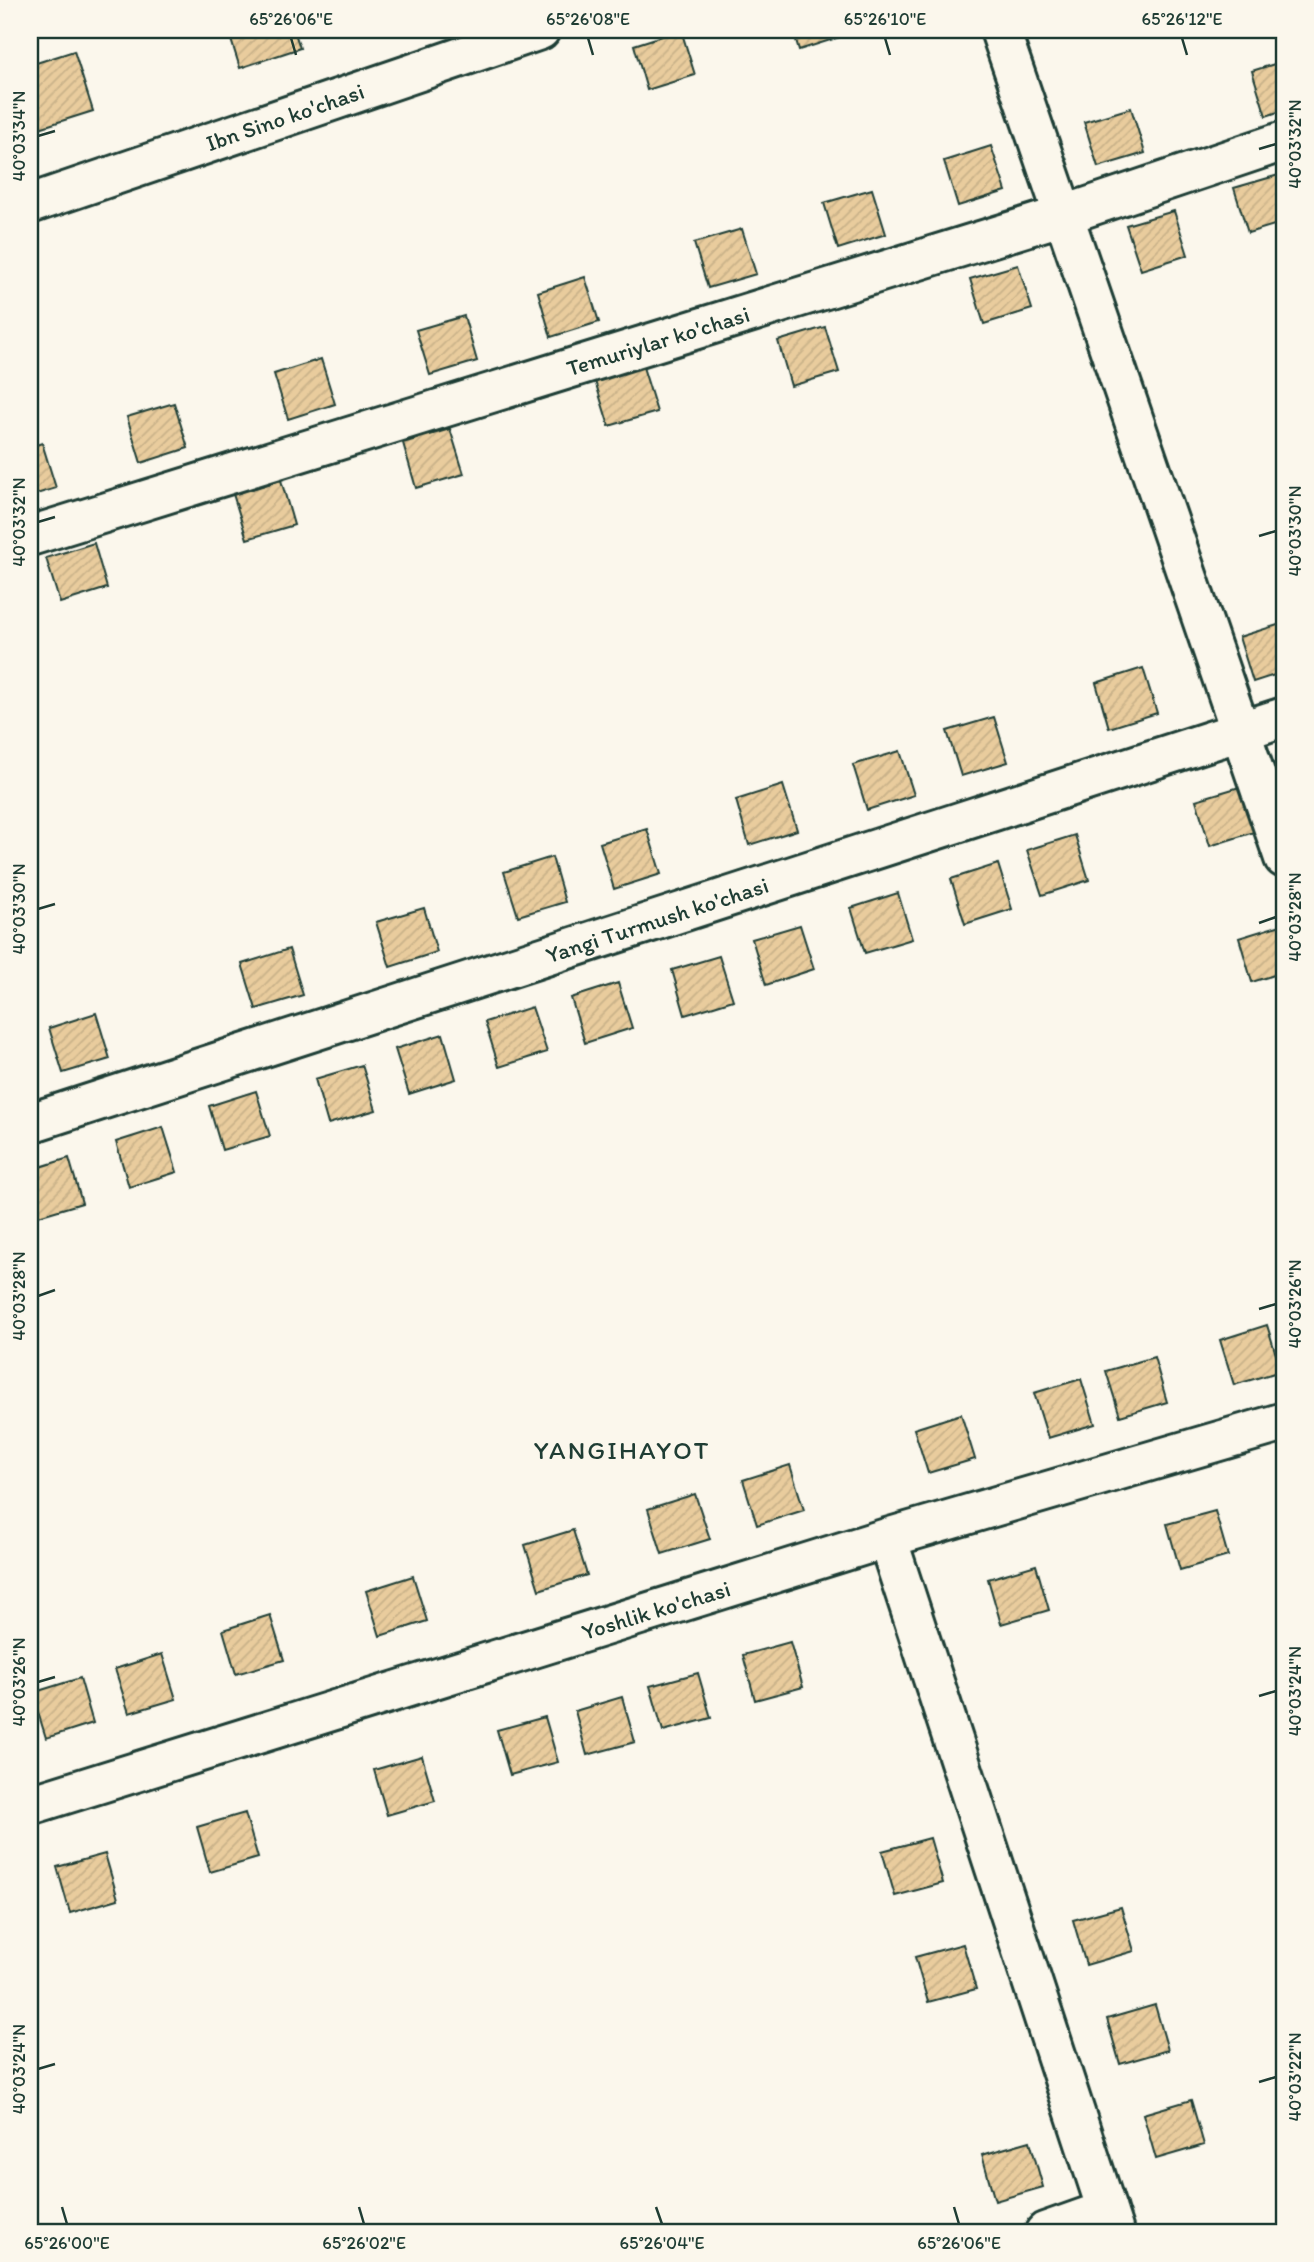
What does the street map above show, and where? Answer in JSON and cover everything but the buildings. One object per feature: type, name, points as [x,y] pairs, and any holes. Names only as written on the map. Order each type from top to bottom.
[{"type":"street","name":"Ibn Sino ko'chasi","points":[[30,204],[540,30]]},
{"type":"street","points":[[1000,30],[1284,858]]},
{"type":"street","name":"Temuriylar ko'chasi","points":[[30,536],[1064,215],[1284,141]]},
{"type":"street","name":"Yangi Turmush ko'chasi","points":[[30,1123],[1284,717]]},
{"type":"street","name":"Yoshlik ko'chasi","points":[[30,1805],[887,1538],[1284,1422]]},
{"type":"street","points":[[887,1538],[1111,2221],[1045,2232]]},
{"type":"district","name":"YANGIHAYOT","points":[[622,1450]]}]
